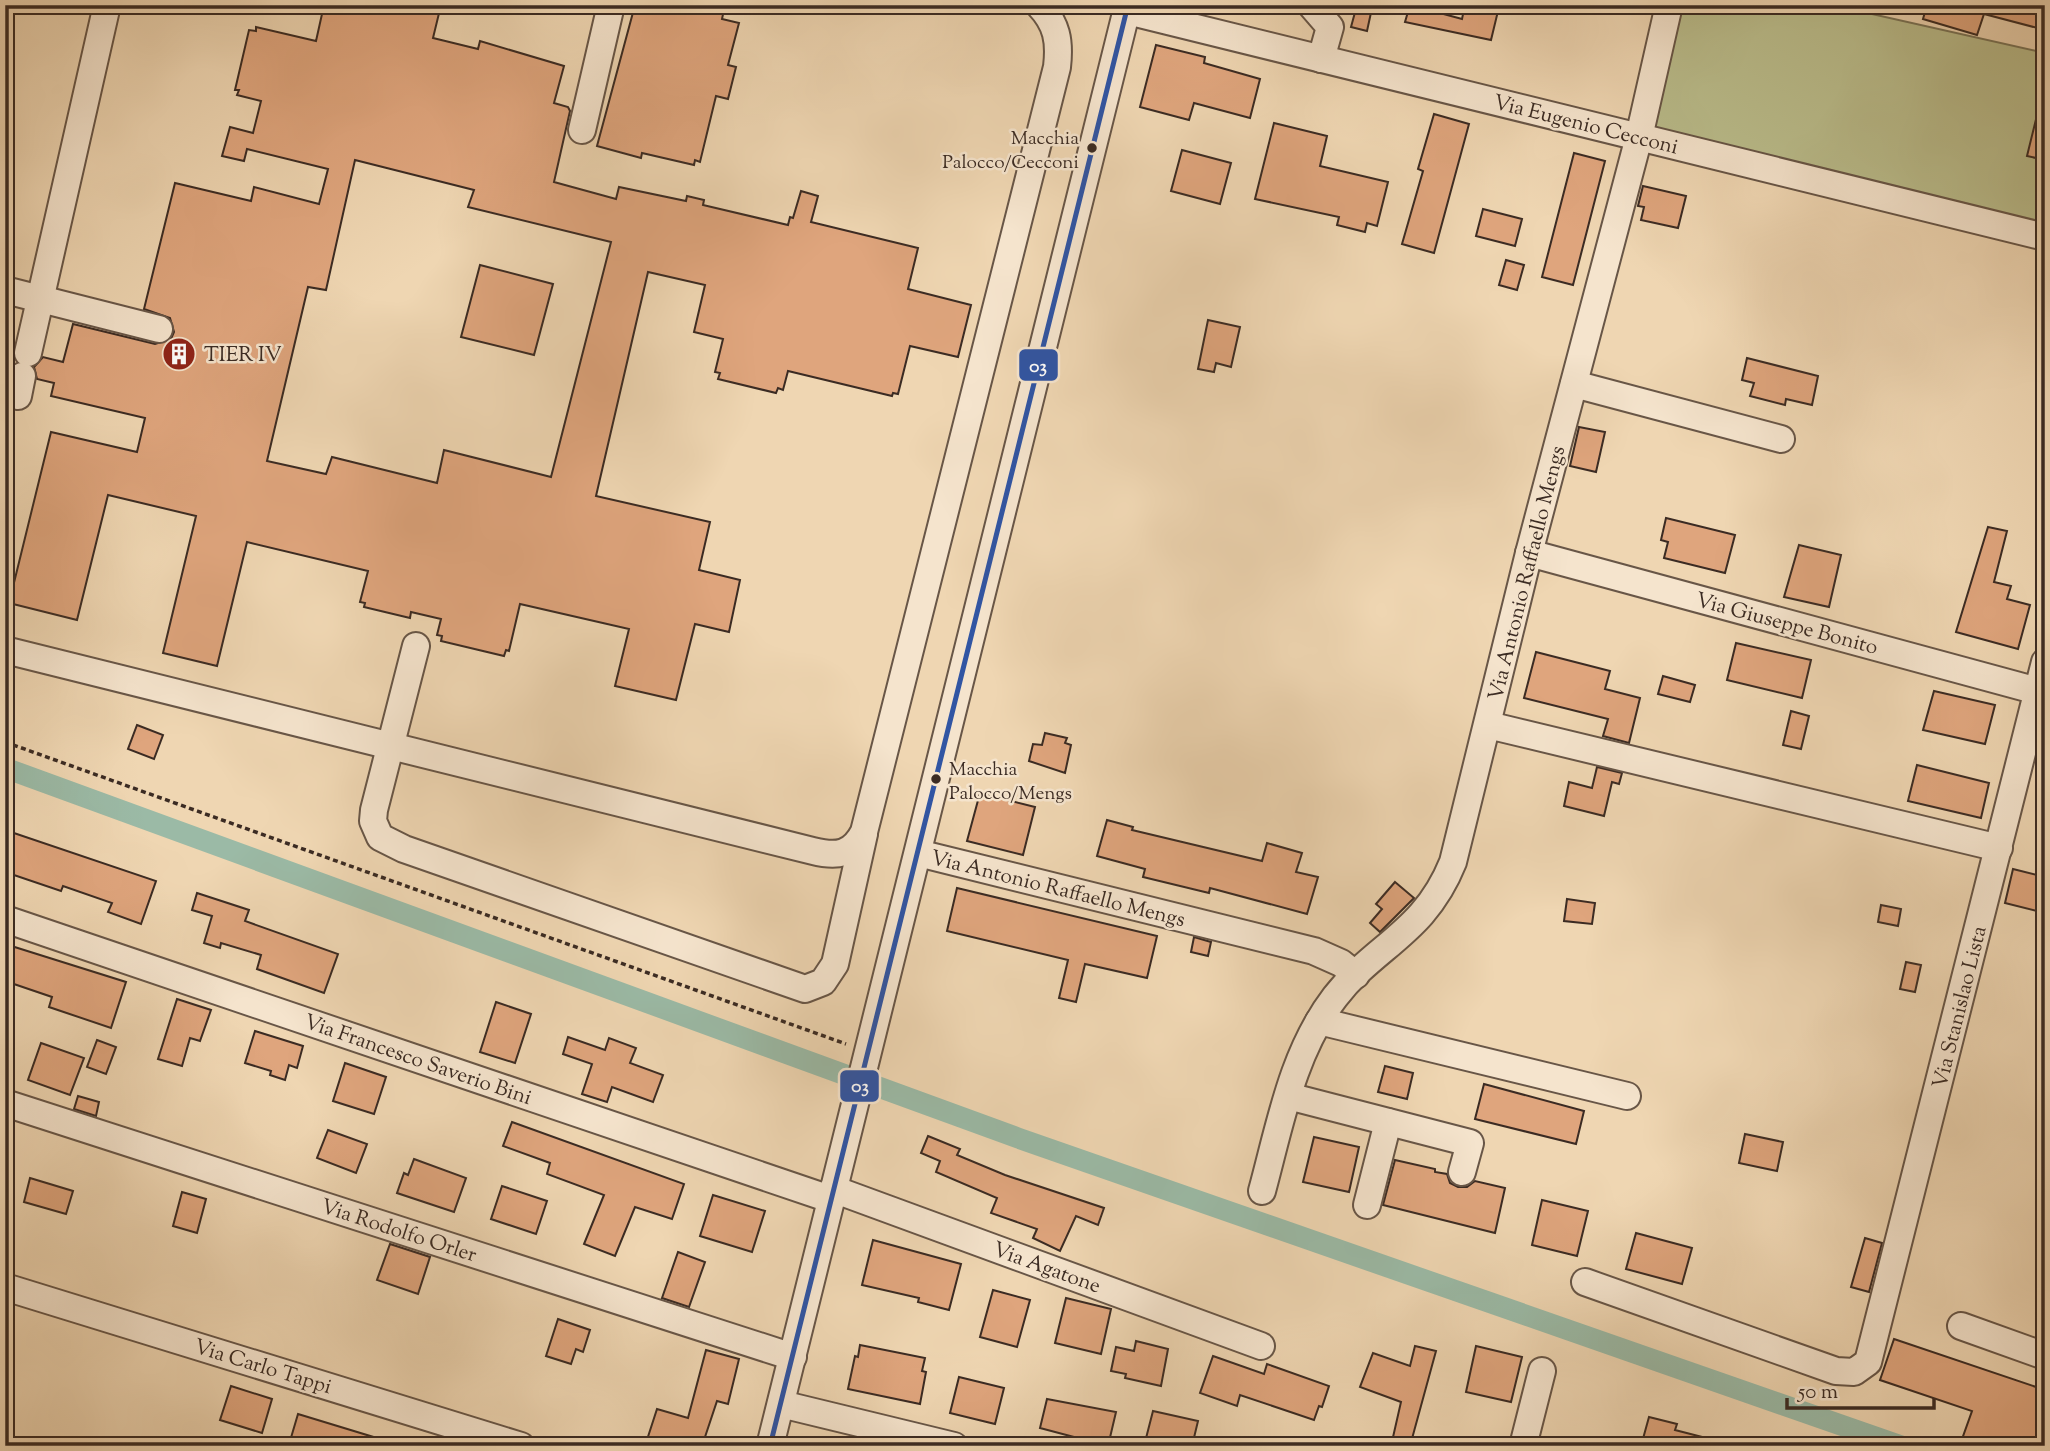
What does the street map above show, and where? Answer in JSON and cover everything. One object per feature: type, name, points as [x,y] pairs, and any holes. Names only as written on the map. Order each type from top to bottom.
[{"type":"street","points":[[23,375],[107,5]]},
{"type":"street","points":[[582,130],[611,5]]},
{"type":"street","points":[[416,646],[374,810],[376,830],[386,841],[799,988],[817,986],[832,971],[864,832],[1057,67],[1060,46],[1056,29],[1039,5]]},
{"type":"street","points":[[1311,5],[1330,27],[1321,59]]},
{"type":"street","name":"Via Antonio Raffaello Mengs","points":[[1262,1191],[1302,1053],[1319,1021],[1334,998],[1356,975],[1410,929],[1444,883],[1456,853],[1529,553],[1639,137],[1669,5]]},
{"type":"street","points":[[770,1446],[1127,8]]},
{"type":"street","name":"Via Eugenio Cecconi","points":[[1127,8],[1321,59],[2045,237]]},
{"type":"street","points":[[5,290],[159,329]]},
{"type":"street","points":[[1574,384],[1780,439]]},
{"type":"street","name":"Via Giuseppe Bonito","points":[[1529,553],[2041,693]]},
{"type":"street","points":[[5,650],[828,855],[846,852],[864,832]]},
{"type":"street","name":"Via Stanislao Lista","points":[[1586,1282],[1836,1371],[1854,1372],[1868,1362],[1873,1352],[1998,848],[2041,693],[2045,663]]},
{"type":"street","points":[[1488,725],[1998,848]]},
{"type":"street","name":"Via Antonio Raffaello Mengs","points":[[918,853],[1320,953],[1340,962],[1356,975]]},
{"type":"street","name":"Via Francesco Saverio Bini","points":[[5,919],[831,1194]]},
{"type":"street","points":[[1319,1021],[1627,1096]]},
{"type":"street","points":[[1288,1096],[1470,1143],[1462,1172]]},
{"type":"street","name":"Via Rodolfo Orler","points":[[5,1103],[793,1357]]},
{"type":"street","points":[[1361,1201],[1381,1120]]},
{"type":"street","name":"Via Agatone","points":[[831,1194],[1261,1346]]},
{"type":"street","name":"Via Carlo Tappi","points":[[5,1287],[522,1446]]},
{"type":"street","points":[[1961,1326],[2045,1356]]},
{"type":"street","points":[[1523,1446],[1542,1371]]},
{"type":"street","points":[[781,1404],[954,1446]]},
{"type":"path","points":[[5,742],[867,1055]]},
{"type":"green space","points":[[1678,5],[1832,5],[2045,53],[2045,229],[1647,129]]},
{"type":"building","name":"TIER IV","points":[[324,5],[441,5],[433,38],[478,49],[480,41],[564,66],[554,103],[568,107],[570,111],[554,182],[616,199],[619,187],[686,201],[687,196],[704,200],[703,205],[788,225],[790,217],[793,218],[801,191],[818,196],[811,222],[918,248],[908,289],[971,305],[958,357],[910,346],[898,394],[893,393],[892,396],[788,371],[783,390],[778,388],[776,393],[718,379],[720,373],[715,372],[723,339],[694,332],[705,285],[648,272],[596,496],[710,522],[699,570],[740,580],[729,632],[695,624],[676,700],[615,686],[629,629],[520,604],[509,651],[506,650],[504,656],[441,641],[442,636],[437,635],[441,619],[411,612],[410,618],[364,607],[365,603],[360,602],[368,571],[247,542],[217,666],[163,653],[196,516],[108,495],[77,620],[9,603],[51,432],[137,452],[145,418],[51,396],[54,383],[37,379],[34,367],[43,357],[63,362],[73,324],[155,344],[171,339],[174,332],[170,318],[144,309],[175,183],[251,201],[254,187],[319,204],[328,169],[247,149],[244,161],[222,156],[230,127],[253,133],[261,101],[237,95],[239,90],[235,90],[249,30],[256,31],[256,27],[316,41]],"holes":[[[355,160],[474,190],[468,207],[611,242],[551,477],[444,450],[437,483],[332,457],[326,474],[267,461],[308,287],[326,290]]]},
{"type":"building","points":[[635,5],[725,5],[722,19],[739,23],[728,65],[736,67],[728,99],[716,96],[700,162],[695,160],[694,165],[642,153],[641,158],[597,146]]},
{"type":"building","points":[[1357,5],[1372,8],[1367,31],[1351,27]]},
{"type":"building","points":[[1410,5],[1462,19],[1465,5],[1492,5],[1491,9],[1498,11],[1491,40],[1405,22]]},
{"type":"building","points":[[1927,5],[2045,5],[2045,30],[1984,14],[1977,35],[1923,19]]},
{"type":"building","points":[[1156,45],[1205,57],[1204,63],[1260,79],[1250,118],[1194,103],[1189,120],[1140,107]]},
{"type":"building","points":[[2039,107],[2045,108],[2045,160],[2027,156]]},
{"type":"building","points":[[1434,114],[1469,124],[1434,253],[1402,244],[1423,171],[1418,169]]},
{"type":"building","points":[[1274,123],[1327,136],[1320,166],[1388,182],[1377,226],[1367,223],[1365,232],[1337,225],[1339,217],[1255,199]]},
{"type":"building","points":[[1182,150],[1231,163],[1220,204],[1171,191]]},
{"type":"building","points":[[1574,153],[1605,161],[1573,285],[1542,277]]},
{"type":"building","points":[[1643,186],[1686,196],[1678,228],[1641,220],[1644,207],[1638,206]]},
{"type":"building","points":[[1483,209],[1522,219],[1515,246],[1476,236]]},
{"type":"building","points":[[1506,260],[1524,265],[1517,290],[1499,285]]},
{"type":"building","points":[[480,265],[553,284],[534,355],[461,337]]},
{"type":"building","points":[[1208,320],[1240,327],[1231,367],[1216,363],[1214,372],[1198,369]]},
{"type":"building","points":[[1747,358],[1818,376],[1812,405],[1786,399],[1785,405],[1750,396],[1754,383],[1742,380]]},
{"type":"building","points":[[1579,427],[1605,432],[1596,472],[1570,466]]},
{"type":"building","points":[[1666,518],[1735,535],[1725,573],[1664,558],[1668,542],[1661,540]]},
{"type":"building","points":[[1988,527],[2007,531],[1994,582],[2011,586],[2007,599],[2030,605],[2018,649],[1956,632]]},
{"type":"building","points":[[1799,545],[1841,555],[1829,607],[1784,597]]},
{"type":"building","points":[[1736,643],[1811,660],[1802,698],[1727,680]]},
{"type":"building","points":[[1536,652],[1610,671],[1605,689],[1640,698],[1629,743],[1603,736],[1608,719],[1524,698]]},
{"type":"building","points":[[1663,676],[1695,685],[1690,702],[1658,694]]},
{"type":"building","points":[[1934,691],[1995,705],[1985,744],[1923,730]]},
{"type":"building","points":[[1791,711],[1809,716],[1801,749],[1783,745]]},
{"type":"building","points":[[137,725],[163,735],[154,759],[128,749]]},
{"type":"building","points":[[1045,733],[1067,738],[1065,743],[1071,745],[1065,773],[1029,761],[1033,744],[1042,745]]},
{"type":"building","points":[[1917,765],[1989,783],[1981,818],[1908,801]]},
{"type":"building","points":[[1597,767],[1622,773],[1619,784],[1612,782],[1604,816],[1564,806],[1569,782],[1592,788]]},
{"type":"building","points":[[980,793],[1035,807],[1023,855],[967,841]]},
{"type":"building","points":[[1107,820],[1133,827],[1132,830],[1262,861],[1267,843],[1302,853],[1296,872],[1318,877],[1307,914],[1210,888],[1209,893],[1143,877],[1145,869],[1097,856]]},
{"type":"building","points":[[5,830],[156,881],[141,924],[108,912],[112,903],[63,886],[61,891],[5,872]]},
{"type":"building","points":[[2013,869],[2045,877],[2045,913],[2005,903]]},
{"type":"building","points":[[1395,882],[1414,898],[1380,932],[1370,923],[1382,909],[1376,904]]},
{"type":"building","points":[[957,888],[1157,936],[1147,978],[1085,964],[1076,1002],[1059,998],[1068,960],[947,931]]},
{"type":"building","points":[[197,893],[249,910],[245,921],[338,954],[324,993],[257,969],[261,955],[221,943],[220,948],[204,943],[212,916],[192,910]]},
{"type":"building","points":[[1567,899],[1595,903],[1592,924],[1564,921]]},
{"type":"building","points":[[1881,905],[1901,909],[1898,926],[1878,922]]},
{"type":"building","points":[[1194,937],[1211,942],[1208,956],[1191,952]]},
{"type":"building","points":[[5,944],[126,982],[111,1028],[49,1007],[52,997],[5,981]]},
{"type":"building","points":[[1906,962],[1921,965],[1915,992],[1900,989]]},
{"type":"building","points":[[177,999],[211,1010],[200,1041],[190,1038],[182,1066],[158,1059]]},
{"type":"building","points":[[496,1002],[531,1014],[515,1063],[480,1052]]},
{"type":"building","points":[[255,1031],[303,1046],[297,1068],[289,1065],[285,1080],[270,1075],[271,1071],[245,1063]]},
{"type":"building","points":[[568,1037],[605,1050],[609,1038],[636,1048],[630,1063],[663,1075],[653,1102],[612,1087],[607,1102],[582,1094],[592,1064],[563,1054]]},
{"type":"building","points":[[97,1040],[116,1047],[106,1074],[87,1067]]},
{"type":"building","points":[[41,1043],[84,1058],[70,1095],[28,1080]]},
{"type":"building","points":[[345,1063],[386,1077],[374,1114],[333,1101]]},
{"type":"building","points":[[1385,1066],[1413,1073],[1407,1099],[1378,1092]]},
{"type":"building","points":[[1484,1084],[1584,1111],[1576,1144],[1475,1119]]},
{"type":"building","points":[[78,1096],[99,1102],[96,1116],[74,1109]]},
{"type":"building","points":[[512,1122],[684,1184],[672,1219],[635,1207],[615,1256],[584,1244],[604,1195],[547,1174],[550,1163],[503,1146]]},
{"type":"building","points":[[328,1130],[367,1144],[356,1173],[317,1158]]},
{"type":"building","points":[[1745,1134],[1783,1142],[1777,1171],[1739,1163]]},
{"type":"building","points":[[928,1136],[960,1149],[957,1155],[1005,1175],[1104,1208],[1098,1225],[1076,1216],[1060,1251],[1033,1238],[1037,1229],[991,1213],[997,1198],[936,1172],[940,1161],[921,1153]]},
{"type":"building","points":[[1314,1137],[1359,1147],[1349,1192],[1303,1182]]},
{"type":"building","points":[[414,1159],[466,1178],[454,1212],[397,1193],[404,1173],[408,1175]]},
{"type":"building","points":[[1395,1160],[1447,1174],[1450,1183],[1458,1187],[1467,1187],[1475,1181],[1505,1188],[1495,1233],[1383,1205]]},
{"type":"building","points":[[30,1178],[73,1191],[66,1214],[24,1202]]},
{"type":"building","points":[[502,1186],[547,1201],[536,1234],[491,1219]]},
{"type":"building","points":[[182,1192],[206,1199],[197,1233],[173,1226]]},
{"type":"building","points":[[713,1195],[765,1211],[752,1252],[700,1236]]},
{"type":"building","points":[[1542,1200],[1588,1211],[1577,1256],[1532,1245]]},
{"type":"building","points":[[1636,1233],[1692,1248],[1682,1284],[1626,1269]]},
{"type":"building","points":[[1865,1238],[1882,1243],[1869,1292],[1851,1287]]},
{"type":"building","points":[[873,1240],[961,1264],[949,1310],[918,1302],[919,1298],[862,1285]]},
{"type":"building","points":[[390,1244],[430,1257],[418,1294],[377,1280]]},
{"type":"building","points":[[678,1252],[705,1262],[689,1307],[662,1298]]},
{"type":"building","points":[[993,1290],[1030,1300],[1017,1347],[980,1337]]},
{"type":"building","points":[[1066,1298],[1111,1309],[1101,1354],[1055,1343]]},
{"type":"building","points":[[558,1319],[590,1330],[583,1352],[576,1349],[571,1364],[546,1356]]},
{"type":"building","points":[[1894,1339],[2045,1390],[2045,1446],[1971,1446],[1961,1442],[1972,1411],[1880,1380]]},
{"type":"building","points":[[1136,1341],[1168,1349],[1161,1386],[1125,1378],[1126,1374],[1111,1371],[1116,1347],[1134,1351]]},
{"type":"building","points":[[860,1345],[925,1358],[922,1371],[926,1372],[920,1404],[848,1389]]},
{"type":"building","points":[[1415,1346],[1436,1351],[1410,1446],[1391,1446],[1401,1402],[1360,1387],[1373,1353],[1410,1366]]},
{"type":"building","points":[[1476,1346],[1522,1357],[1511,1402],[1466,1392]]},
{"type":"building","points":[[706,1350],[739,1359],[728,1404],[717,1401],[702,1446],[645,1446],[657,1409],[688,1418]]},
{"type":"building","points":[[1213,1356],[1264,1374],[1267,1364],[1329,1386],[1322,1407],[1319,1406],[1314,1420],[1240,1395],[1237,1406],[1200,1393]]},
{"type":"building","points":[[959,1377],[1004,1388],[995,1424],[950,1413]]},
{"type":"building","points":[[231,1386],[272,1399],[262,1433],[220,1420]]},
{"type":"building","points":[[1047,1399],[1116,1412],[1108,1446],[1040,1428]]},
{"type":"building","points":[[1153,1411],[1198,1421],[1192,1446],[1144,1446]]},
{"type":"building","points":[[298,1414],[390,1442],[389,1446],[305,1446],[290,1441]]},
{"type":"building","points":[[1649,1417],[1677,1424],[1675,1430],[1714,1440],[1713,1446],[1641,1446]]},
{"type":"waterway","points":[[5,768],[1018,1138],[1901,1446]]},
{"type":"transit line","name":"03","points":[[770,1446],[1128,5]]},
{"type":"place","name":"Macchia Palocco/Cecconi","points":[[1092,148]]},
{"type":"place","name":"TIER IV","points":[[179,354]]},
{"type":"place","name":"Macchia Palocco/Mengs","points":[[936,779]]}]
